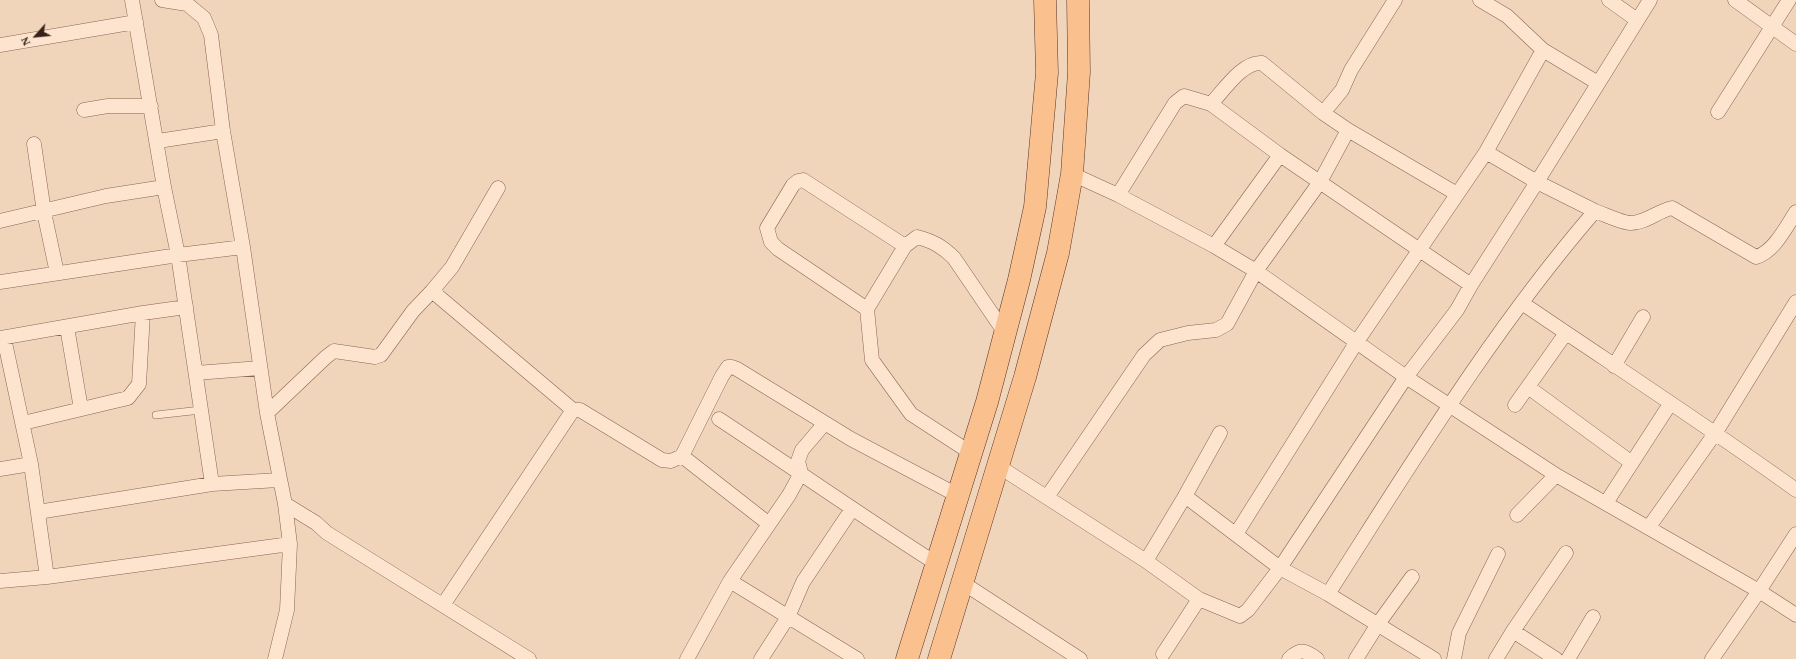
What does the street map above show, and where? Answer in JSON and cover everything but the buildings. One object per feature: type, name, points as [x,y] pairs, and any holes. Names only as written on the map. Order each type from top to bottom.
[{"type":"main road","points":[[907,659],[987,402],[1035,207],[1047,73],[1045,0]]},
{"type":"main road","points":[[939,659],[1025,377],[1058,253],[1072,174],[1080,72],[1078,0]]},
{"type":"main road","points":[[1047,73],[1080,72]]},
{"type":"main road","points":[[946,537],[973,547]]},
{"type":"street","points":[[132,0],[158,140],[164,187],[178,255],[212,484]]},
{"type":"street","points":[[162,0],[187,4],[204,18],[210,36],[223,131],[243,247],[267,413],[279,480],[285,504],[290,544],[287,610],[276,659]]},
{"type":"street","points":[[1323,113],[1342,90],[1351,70],[1395,0]]},
{"type":"street","points":[[1480,0],[1507,16],[1544,50],[1598,83]]},
{"type":"street","points":[[1609,0],[1637,20]]},
{"type":"street","points":[[998,466],[1146,561],[1199,599],[1240,616],[1248,610],[1280,568],[1406,377],[1457,310],[1471,285],[1650,0]]},
{"type":"street","points":[[1735,0],[1796,44]]},
{"type":"street","points":[[1718,112],[1789,0]]},
{"type":"street","points":[[0,45],[136,22]]},
{"type":"street","points":[[1236,534],[1356,343],[1486,152],[1544,50]]},
{"type":"street","points":[[1211,104],[1244,69],[1255,62],[1262,63],[1323,113],[1348,130],[1457,194]]},
{"type":"street","points":[[1118,195],[1179,99],[1184,96],[1211,104],[1280,155],[1471,285]]},
{"type":"street","points":[[84,110],[108,106],[151,106]]},
{"type":"street","points":[[1047,497],[1144,355],[1160,340],[1188,333],[1216,330],[1227,324],[1256,271],[1320,182],[1348,130]]},
{"type":"street","points":[[158,140],[223,131]]},
{"type":"street","points":[[34,144],[44,212],[57,273]]},
{"type":"street","points":[[1486,152],[1537,182],[1595,211],[1630,223],[1650,218],[1662,210],[1672,208],[1756,257],[1764,254],[1780,235],[1796,212]]},
{"type":"street","points":[[1214,246],[1280,155]]},
{"type":"street","points":[[1072,174],[1118,195],[1214,246],[1256,271],[1356,343],[1449,406],[1556,475],[1759,591],[1796,615]]},
{"type":"street","points":[[867,310],[778,249],[771,242],[767,228],[793,184],[803,180],[905,246]]},
{"type":"street","points":[[0,221],[44,212],[106,196],[164,187]]},
{"type":"street","points":[[267,413],[326,357],[334,352],[370,356],[381,355],[413,311],[452,268],[498,188]]},
{"type":"street","points":[[1328,594],[1449,406],[1522,303],[1595,211]]},
{"type":"street","points":[[971,452],[911,414],[893,387],[880,373],[872,360],[867,310],[905,246],[917,237],[929,240],[944,248],[954,258],[1005,333]]},
{"type":"street","points":[[0,282],[178,255],[243,247]]},
{"type":"street","points":[[432,291],[573,410],[580,410],[662,460],[671,461],[682,456],[722,376],[728,367],[732,366],[851,439],[957,495]]},
{"type":"street","points":[[1649,527],[1716,432],[1796,302]]},
{"type":"street","points":[[1522,303],[1670,404],[1716,432],[1796,490]]},
{"type":"street","points":[[47,577],[31,464],[23,423],[2,338],[143,313],[186,307]]},
{"type":"street","points":[[23,423],[128,398],[139,384],[143,313]]},
{"type":"street","points":[[1614,366],[1644,317]]},
{"type":"street","points":[[67,327],[81,409]]},
{"type":"street","points":[[1514,406],[1566,333]]},
{"type":"street","points":[[196,373],[260,368]]},
{"type":"street","points":[[1528,387],[1632,463]]},
{"type":"street","points":[[1606,503],[1670,404]]},
{"type":"street","points":[[443,605],[573,410]]},
{"type":"street","points":[[720,419],[852,509],[937,564]]},
{"type":"street","points":[[688,659],[730,580],[789,495],[801,473],[798,461],[802,450],[825,423]]},
{"type":"street","points":[[1146,561],[1185,496],[1220,433]]},
{"type":"street","points":[[682,456],[769,524]]},
{"type":"street","points":[[0,469],[31,464]]},
{"type":"street","points":[[1517,515],[1556,475]]},
{"type":"street","points":[[38,512],[212,484],[279,480]]},
{"type":"street","points":[[1185,496],[1280,568],[1328,594],[1434,659]]},
{"type":"street","points":[[285,504],[316,523],[326,533],[529,659]]},
{"type":"street","points":[[761,659],[788,617],[804,582],[852,509]]},
{"type":"street","points":[[1712,659],[1796,534]]},
{"type":"street","points":[[0,581],[47,577],[290,544]]},
{"type":"street","points":[[1496,659],[1513,631],[1566,553]]},
{"type":"street","points":[[1454,659],[1459,633],[1498,554]]},
{"type":"street","points":[[1356,659],[1378,624],[1412,577]]},
{"type":"street","points":[[730,580],[857,659]]},
{"type":"street","points":[[962,583],[1080,659]]},
{"type":"street","points":[[1165,657],[1199,599]]},
{"type":"street","points":[[1568,659],[1593,617]]},
{"type":"street","points":[[1513,631],[1556,659]]},
{"type":"street","points":[[1289,659],[1296,652],[1302,651],[1317,659]]},
{"type":"lane","points":[[156,415],[201,410]]}]
